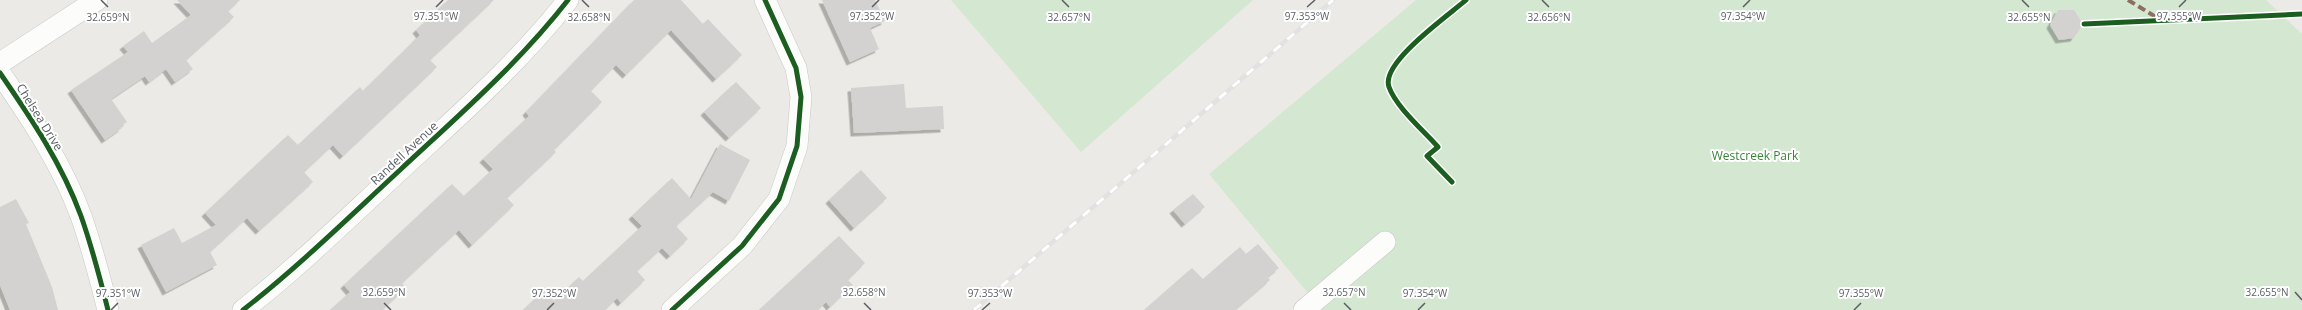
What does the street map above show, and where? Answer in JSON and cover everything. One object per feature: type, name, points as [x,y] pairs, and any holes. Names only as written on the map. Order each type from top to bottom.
[{"type":"street","points":[[0,63],[97,0]]},
{"type":"street","name":"Randell Avenue","points":[[243,310],[279,282],[448,126],[544,31],[568,0]]},
{"type":"street","points":[[672,310],[742,246],[779,199],[797,146],[801,97],[796,68],[765,0]]},
{"type":"street","name":"Chelsea Drive","points":[[0,73],[32,119],[46,144],[80,214],[94,255],[108,310]]},
{"type":"street","points":[[1304,310],[1385,242]]},
{"type":"green space","points":[[951,0],[1253,0],[1081,152]]},
{"type":"green space","name":"Westcreek Park","points":[[1416,0],[2266,0],[2302,34],[2302,310],[1322,310],[1209,174]]},
{"type":"building","points":[[177,0],[240,0],[228,11],[234,17],[186,60],[193,69],[175,82],[166,69],[149,82],[145,76],[111,99],[127,122],[121,126],[122,128],[105,140],[71,90],[128,52],[123,46],[144,31],[152,43],[191,15]]},
{"type":"building","points":[[448,0],[494,0],[430,60],[437,67],[343,156],[333,145],[304,172],[313,182],[259,231],[247,218],[210,252],[217,265],[166,292],[141,245],[174,228],[182,243],[216,225],[205,213],[288,135],[298,145],[360,87],[363,91],[420,35],[416,30]]},
{"type":"building","points":[[634,0],[681,0],[703,24],[708,19],[742,55],[716,79],[671,30],[626,75],[616,65],[591,91],[602,102],[554,150],[556,152],[507,198],[514,205],[472,245],[459,230],[402,283],[406,288],[382,310],[330,310],[350,292],[344,285],[452,184],[464,196],[493,169],[483,159],[529,116],[526,112]]},
{"type":"building","points":[[822,0],[875,0],[885,21],[870,28],[879,49],[850,62]]},
{"type":"building","points":[[2058,10],[2074,10],[2083,24],[2074,38],[2059,40],[2050,25]]},
{"type":"building","points":[[736,82],[761,108],[729,138],[704,112]]},
{"type":"building","points":[[904,84],[906,108],[943,106],[944,129],[854,133],[851,88]]},
{"type":"building","points":[[720,144],[750,160],[729,201],[713,192],[676,226],[688,239],[670,256],[662,248],[637,271],[645,280],[621,303],[617,298],[605,310],[523,310],[544,290],[554,301],[579,277],[583,281],[642,226],[632,216],[672,178],[691,199]]},
{"type":"building","points":[[861,170],[887,198],[854,228],[829,200]]},
{"type":"building","points":[[1193,194],[1205,207],[1185,224],[1173,210]]},
{"type":"building","points":[[16,199],[29,223],[26,224],[52,287],[58,310],[10,310],[0,285],[0,207]]},
{"type":"building","points":[[839,236],[865,263],[848,280],[853,285],[830,307],[826,302],[818,310],[759,310]]},
{"type":"building","points":[[1258,244],[1279,268],[1268,277],[1270,280],[1235,310],[1144,310],[1192,268],[1203,279],[1240,247],[1246,254]]},
{"type":"railway","points":[[974,310],[1333,0]]},
{"type":"marked path","points":[[2128,0],[2161,20]]},
{"type":"cycle path","points":[[243,310],[342,224],[466,109],[529,46],[568,0]]},
{"type":"cycle path","points":[[672,310],[742,246],[779,199],[797,146],[801,97],[796,68],[765,0]]},
{"type":"cycle path","points":[[1452,182],[1427,156],[1438,147],[1398,103],[1389,87],[1389,77],[1395,65],[1405,53],[1418,40],[1466,0]]},
{"type":"cycle path","points":[[2084,24],[2302,14]]},
{"type":"cycle path","points":[[0,73],[45,142],[65,178],[89,239],[108,310]]}]
